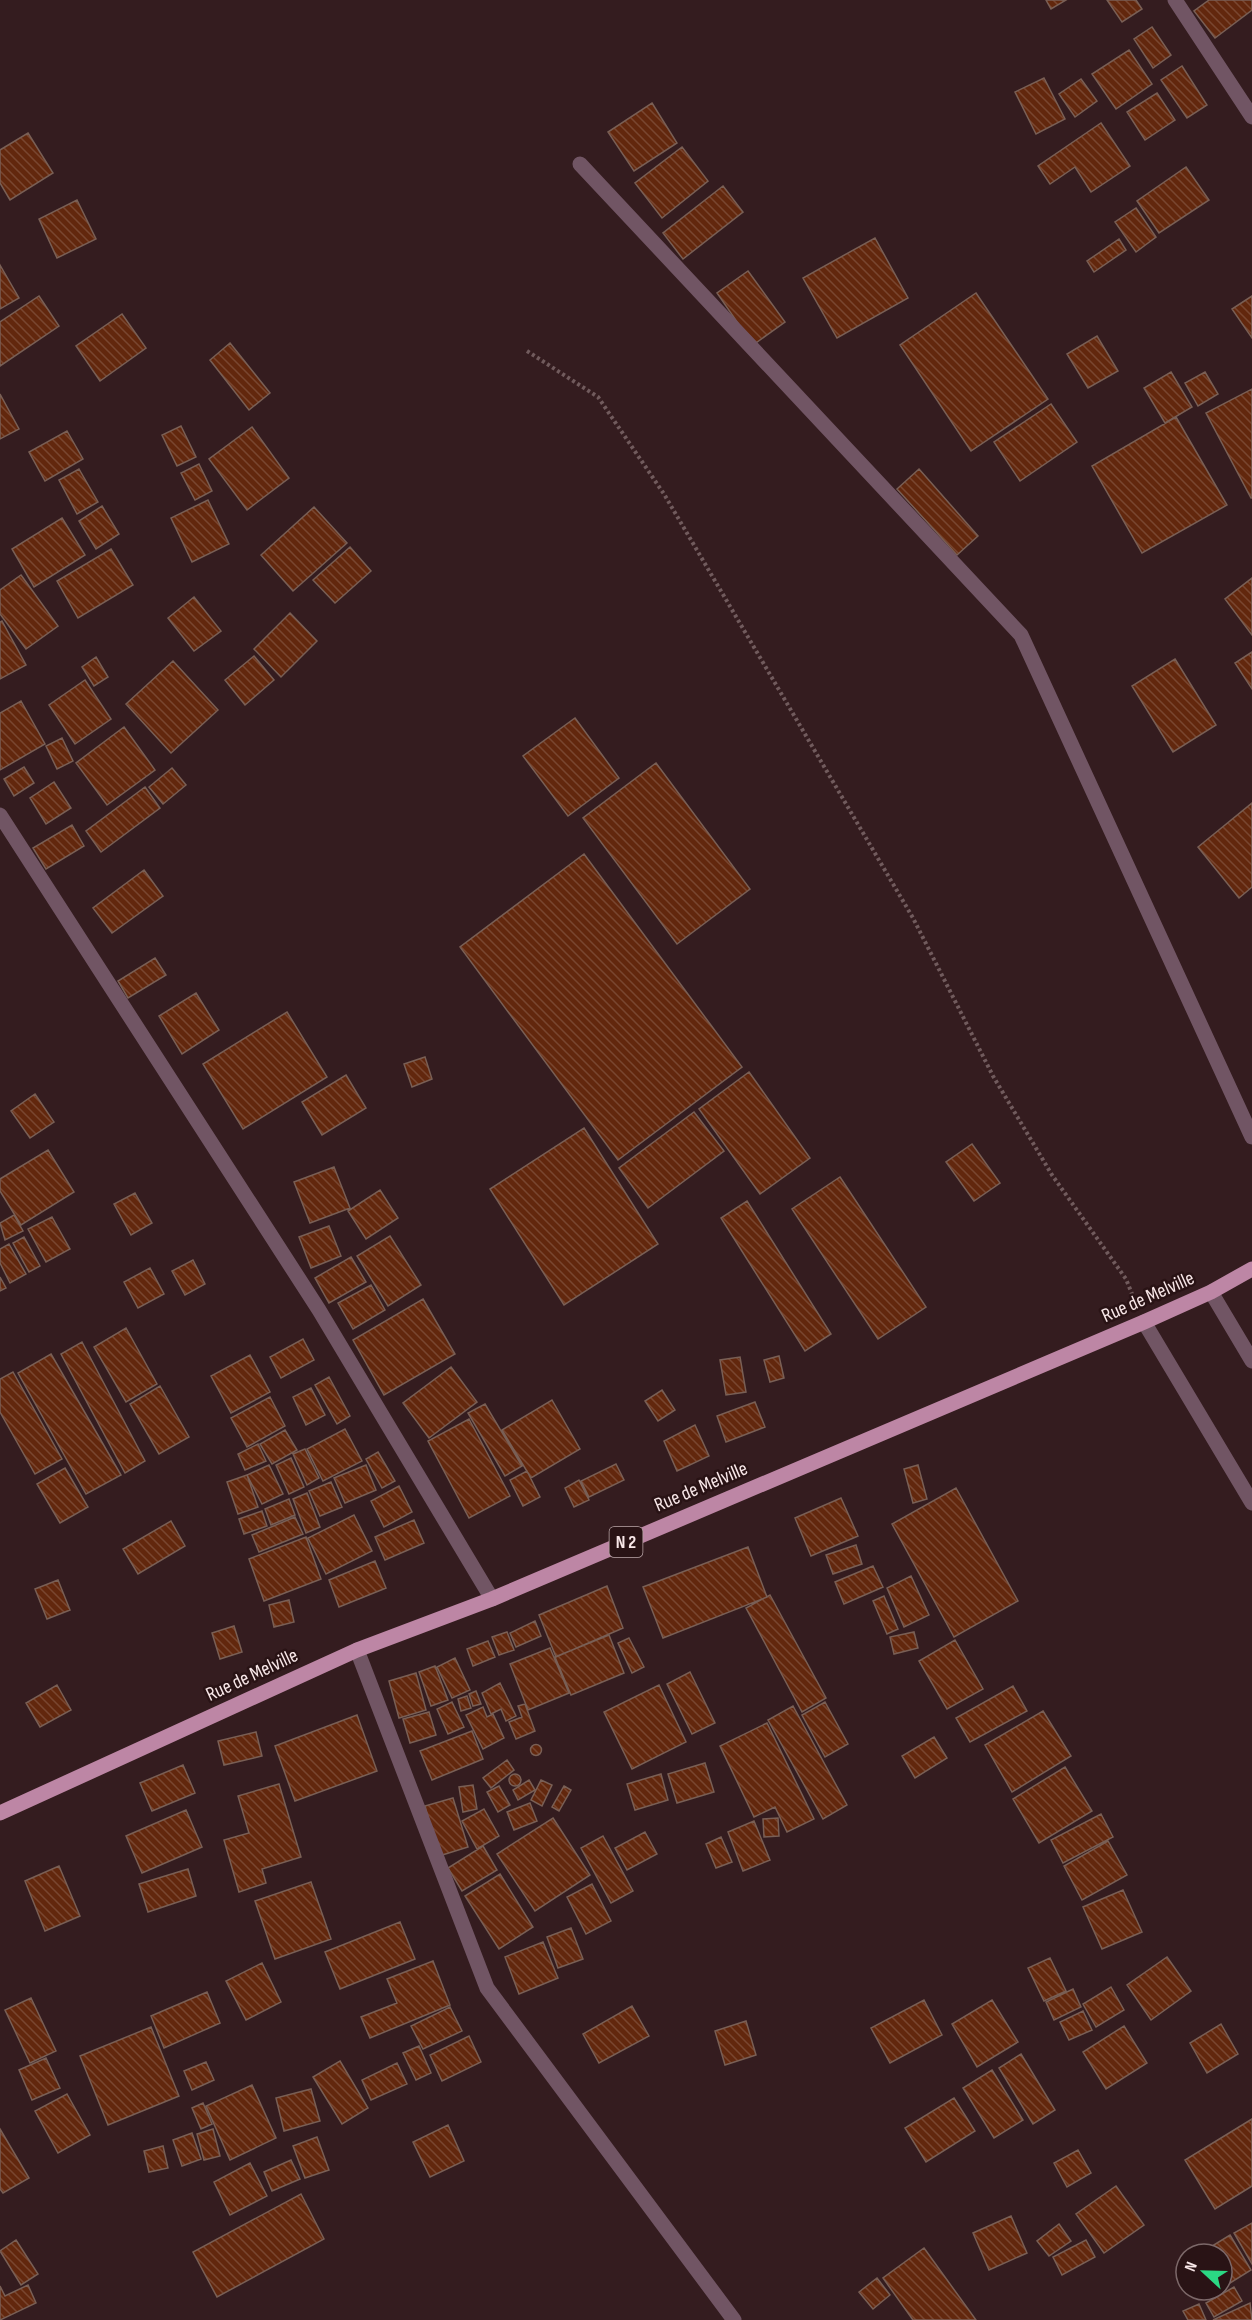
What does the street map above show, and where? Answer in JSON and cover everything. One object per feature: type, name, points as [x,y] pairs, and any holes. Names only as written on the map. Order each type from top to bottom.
[{"type":"main road","name":"Rue de Melville","points":[[0,1813],[357,1650],[492,1599],[1144,1322],[1211,1292],[1252,1269]]},
{"type":"street","points":[[1175,0],[1252,117]]},
{"type":"street","points":[[580,164],[1021,635],[1252,1137]]},
{"type":"street","points":[[0,815],[319,1310],[492,1599]]},
{"type":"street","points":[[1211,1292],[1252,1361]]},
{"type":"street","points":[[1144,1322],[1252,1503]]},
{"type":"street","points":[[357,1650],[487,1988],[734,2320]]},
{"type":"path","points":[[527,351],[598,397],[664,494],[913,918],[993,1076],[1052,1175],[1126,1279],[1144,1322]]},
{"type":"building","points":[[1046,0],[1066,0],[1051,9]]},
{"type":"building","points":[[1107,0],[1136,0],[1142,9],[1122,22]]},
{"type":"building","points":[[1209,0],[1252,0],[1252,10],[1215,38],[1194,11]]},
{"type":"building","points":[[1152,27],[1171,55],[1153,68],[1134,39]]},
{"type":"building","points":[[1129,50],[1152,84],[1116,109],[1092,74]]},
{"type":"building","points":[[1182,66],[1207,105],[1187,118],[1161,80]]},
{"type":"building","points":[[1044,78],[1065,119],[1036,134],[1015,92]]},
{"type":"building","points":[[1081,79],[1097,101],[1075,117],[1059,94]]},
{"type":"building","points":[[1157,93],[1175,120],[1145,140],[1127,112]]},
{"type":"building","points":[[652,103],[677,143],[634,171],[608,132]]},
{"type":"building","points":[[1101,123],[1130,166],[1091,192],[1075,167],[1050,184],[1038,166]]},
{"type":"building","points":[[28,133],[53,173],[10,200],[0,183],[0,150]]},
{"type":"building","points":[[682,147],[708,181],[662,218],[635,183]]},
{"type":"building","points":[[1186,167],[1209,200],[1159,233],[1137,201]]},
{"type":"building","points":[[723,186],[743,212],[683,259],[663,233]]},
{"type":"building","points":[[77,200],[96,239],[57,258],[39,219]]},
{"type":"building","points":[[1136,208],[1156,237],[1136,252],[1115,222]]},
{"type":"building","points":[[875,238],[908,298],[837,338],[803,278]]},
{"type":"building","points":[[1119,239],[1126,250],[1094,272],[1087,261]]},
{"type":"building","points":[[0,265],[19,298],[0,309]]},
{"type":"building","points":[[748,271],[785,322],[753,345],[717,293]]},
{"type":"building","points":[[976,293],[1048,399],[971,451],[900,345]]},
{"type":"building","points":[[39,296],[59,326],[0,366],[0,322]]},
{"type":"building","points":[[1252,296],[1252,338],[1232,309]]},
{"type":"building","points":[[122,314],[146,348],[100,381],[76,346]]},
{"type":"building","points":[[1097,336],[1118,371],[1088,388],[1067,354]]},
{"type":"building","points":[[230,343],[270,393],[249,410],[210,360]]},
{"type":"building","points":[[1171,372],[1192,407],[1165,423],[1144,388]]},
{"type":"building","points":[[1205,372],[1218,394],[1198,406],[1185,383]]},
{"type":"building","points":[[1252,389],[1252,498],[1251,498],[1206,413]]},
{"type":"building","points":[[0,394],[19,429],[0,439]]},
{"type":"building","points":[[1051,404],[1077,442],[1020,481],[994,442]]},
{"type":"building","points":[[1176,417],[1227,505],[1142,553],[1092,466]]},
{"type":"building","points":[[181,426],[196,457],[177,466],[162,435]]},
{"type":"building","points":[[252,427],[289,478],[247,510],[209,459]]},
{"type":"building","points":[[67,431],[83,459],[45,481],[29,452]]},
{"type":"building","points":[[199,464],[212,491],[195,500],[181,473]]},
{"type":"building","points":[[79,469],[98,502],[77,514],[59,480]]},
{"type":"building","points":[[919,469],[978,536],[957,555],[897,489]]},
{"type":"building","points":[[208,500],[229,544],[192,562],[171,518]]},
{"type":"building","points":[[102,506],[119,534],[96,549],[79,521]]},
{"type":"building","points":[[314,507],[347,543],[293,591],[261,555]]},
{"type":"building","points":[[62,518],[85,555],[34,587],[12,549]]},
{"type":"building","points":[[350,547],[371,571],[335,603],[313,580]]},
{"type":"building","points":[[111,549],[133,585],[78,618],[57,581]]},
{"type":"building","points":[[21,575],[58,626],[26,649],[0,614],[0,590]]},
{"type":"building","points":[[1252,578],[1252,635],[1225,599]]},
{"type":"building","points":[[194,597],[221,631],[194,651],[168,618]]},
{"type":"building","points":[[290,613],[317,641],[281,677],[254,649]]},
{"type":"building","points":[[2,621],[26,665],[0,679],[0,622]]},
{"type":"building","points":[[1252,652],[1252,689],[1235,663]]},
{"type":"building","points":[[254,656],[274,680],[245,705],[225,680]]},
{"type":"building","points":[[96,657],[108,677],[94,686],[82,667]]},
{"type":"building","points":[[1175,659],[1216,725],[1173,752],[1132,686]]},
{"type":"building","points":[[173,661],[218,710],[171,753],[126,704]]},
{"type":"building","points":[[85,680],[111,719],[75,744],[49,705]]},
{"type":"building","points":[[21,701],[45,744],[0,770],[0,713]]},
{"type":"building","points":[[575,718],[619,778],[568,816],[523,756]]},
{"type":"building","points":[[124,727],[155,770],[107,805],[76,763]]},
{"type":"building","points":[[62,738],[73,761],[57,769],[46,746]]},
{"type":"building","points":[[656,763],[750,889],[677,944],[583,818]]},
{"type":"building","points":[[24,767],[34,783],[14,796],[4,779]]},
{"type":"building","points":[[172,768],[186,785],[163,804],[149,787]]},
{"type":"building","points":[[54,782],[71,808],[46,824],[30,798]]},
{"type":"building","points":[[145,787],[160,808],[101,852],[86,831]]},
{"type":"building","points":[[1252,803],[1252,887],[1239,898],[1198,847]]},
{"type":"building","points":[[72,825],[84,846],[46,869],[33,848]]},
{"type":"building","points":[[584,854],[742,1067],[618,1160],[460,947]]},
{"type":"building","points":[[144,870],[163,896],[112,933],[93,908]]},
{"type":"building","points":[[155,958],[166,975],[128,998],[118,981]]},
{"type":"building","points":[[196,993],[219,1030],[182,1054],[159,1016]]},
{"type":"building","points":[[287,1012],[327,1077],[243,1129],[203,1064]]},
{"type":"building","points":[[425,1057],[432,1079],[412,1087],[404,1064]]},
{"type":"building","points":[[749,1072],[810,1158],[760,1194],[699,1109]]},
{"type":"building","points":[[346,1075],[366,1108],[322,1135],[302,1102]]},
{"type":"building","points":[[35,1094],[54,1122],[30,1138],[11,1111]]},
{"type":"building","points":[[694,1112],[724,1151],[648,1208],[619,1168]]},
{"type":"building","points":[[584,1128],[658,1244],[564,1305],[490,1189]]},
{"type":"building","points":[[972,1144],[1000,1183],[974,1201],[946,1162]]},
{"type":"building","points":[[48,1150],[74,1192],[21,1225],[0,1191],[0,1179]]},
{"type":"building","points":[[334,1167],[350,1208],[310,1223],[294,1182]]},
{"type":"building","points":[[840,1177],[926,1307],[878,1339],[792,1209]]},
{"type":"building","points":[[380,1190],[398,1218],[366,1239],[348,1211]]},
{"type":"building","points":[[135,1193],[152,1223],[131,1235],[114,1204]]},
{"type":"building","points":[[747,1201],[831,1334],[805,1351],[721,1218]]},
{"type":"building","points":[[14,1215],[23,1231],[5,1240],[0,1223]]},
{"type":"building","points":[[52,1217],[70,1249],[46,1262],[28,1229]]},
{"type":"building","points":[[329,1226],[341,1256],[311,1268],[299,1237]]},
{"type":"building","points":[[390,1236],[421,1285],[388,1306],[357,1256]]},
{"type":"building","points":[[24,1237],[40,1266],[29,1272],[13,1243]]},
{"type":"building","points":[[9,1244],[26,1274],[10,1283],[0,1263],[0,1249]]},
{"type":"building","points":[[351,1257],[366,1282],[329,1303],[315,1278]]},
{"type":"building","points":[[193,1260],[205,1284],[185,1295],[172,1271]]},
{"type":"building","points":[[150,1268],[164,1294],[138,1308],[124,1282]]},
{"type":"building","points":[[0,1277],[6,1288],[0,1291]]},
{"type":"building","points":[[371,1285],[385,1310],[353,1329],[338,1303]]},
{"type":"building","points":[[423,1299],[455,1354],[384,1395],[353,1340]]},
{"type":"building","points":[[126,1328],[157,1384],[126,1402],[94,1347]]},
{"type":"building","points":[[303,1339],[314,1360],[281,1378],[270,1357]]},
{"type":"building","points":[[82,1342],[145,1461],[125,1473],[61,1354]]},
{"type":"building","points":[[51,1354],[121,1475],[86,1494],[18,1373]]},
{"type":"building","points":[[250,1355],[270,1392],[231,1413],[211,1376]]},
{"type":"building","points":[[779,1356],[784,1378],[770,1382],[764,1360]]},
{"type":"building","points":[[740,1357],[746,1392],[726,1395],[720,1360]]},
{"type":"building","points":[[451,1367],[477,1402],[429,1438],[403,1403]]},
{"type":"building","points":[[13,1372],[62,1459],[35,1474],[0,1412],[0,1379]]},
{"type":"building","points":[[329,1377],[350,1416],[337,1424],[315,1385]]},
{"type":"building","points":[[160,1386],[189,1437],[159,1454],[130,1404]]},
{"type":"building","points":[[311,1388],[325,1415],[306,1425],[293,1397]]},
{"type":"building","points":[[662,1390],[675,1410],[658,1421],[645,1401]]},
{"type":"building","points":[[270,1397],[285,1426],[247,1447],[231,1418]]},
{"type":"building","points":[[552,1400],[580,1449],[531,1478],[502,1430]]},
{"type":"building","points":[[755,1402],[765,1427],[726,1442],[717,1416]]},
{"type":"building","points":[[485,1404],[522,1466],[505,1476],[468,1413]]},
{"type":"building","points":[[469,1419],[510,1496],[469,1518],[428,1441]]},
{"type":"building","points":[[695,1425],[709,1456],[677,1471],[664,1441]]},
{"type":"building","points":[[345,1429],[362,1461],[323,1481],[307,1449]]},
{"type":"building","points":[[285,1430],[297,1450],[272,1464],[260,1444]]},
{"type":"building","points":[[258,1444],[266,1461],[245,1470],[238,1454]]},
{"type":"building","points":[[305,1449],[319,1478],[307,1485],[293,1454]]},
{"type":"building","points":[[378,1452],[395,1481],[382,1488],[366,1459]]},
{"type":"building","points":[[291,1458],[304,1487],[289,1494],[276,1465]]},
{"type":"building","points":[[616,1464],[624,1480],[589,1497],[581,1481]]},
{"type":"building","points":[[269,1465],[283,1494],[262,1504],[247,1475]]},
{"type":"building","points":[[366,1465],[376,1490],[345,1503],[334,1478]]},
{"type":"building","points":[[918,1465],[927,1499],[913,1503],[904,1469]]},
{"type":"building","points":[[65,1468],[88,1507],[60,1523],[37,1484]]},
{"type":"building","points":[[527,1471],[540,1497],[523,1506],[510,1480]]},
{"type":"building","points":[[247,1475],[258,1507],[238,1514],[227,1482]]},
{"type":"building","points":[[579,1480],[589,1500],[574,1507],[565,1488]]},
{"type":"building","points":[[331,1482],[342,1507],[320,1516],[309,1491]]},
{"type":"building","points":[[399,1486],[412,1512],[384,1527],[371,1501]]},
{"type":"building","points":[[956,1488],[1018,1601],[954,1637],[892,1524]]},
{"type":"building","points":[[307,1493],[320,1527],[306,1533],[293,1499]]},
{"type":"building","points":[[841,1498],[858,1536],[811,1556],[795,1518]]},
{"type":"building","points":[[289,1499],[295,1515],[271,1525],[265,1509]]},
{"type":"building","points":[[262,1511],[267,1526],[244,1534],[239,1519]]},
{"type":"building","points":[[354,1515],[372,1551],[326,1574],[308,1538]]},
{"type":"building","points":[[295,1517],[303,1534],[259,1552],[252,1535]]},
{"type":"building","points":[[414,1520],[424,1543],[385,1560],[375,1537]]},
{"type":"building","points":[[171,1521],[185,1546],[138,1574],[123,1549]]},
{"type":"building","points":[[306,1537],[321,1579],[264,1601],[249,1559]]},
{"type":"building","points":[[856,1545],[862,1564],[833,1574],[826,1555]]},
{"type":"building","points":[[748,1547],[767,1597],[663,1638],[643,1587]]},
{"type":"building","points":[[375,1561],[386,1588],[339,1607],[329,1580]]},
{"type":"building","points":[[873,1566],[883,1587],[844,1604],[835,1582]]},
{"type":"building","points":[[911,1576],[929,1615],[904,1627],[887,1588]]},
{"type":"building","points":[[58,1580],[70,1610],[47,1619],[35,1589]]},
{"type":"building","points":[[607,1586],[623,1628],[556,1657],[539,1615]]},
{"type":"building","points":[[770,1595],[826,1698],[802,1712],[746,1608]]},
{"type":"building","points":[[884,1596],[898,1629],[887,1634],[873,1601]]},
{"type":"building","points":[[289,1600],[294,1622],[274,1627],[269,1605]]},
{"type":"building","points":[[535,1621],[541,1636],[516,1647],[510,1633]]},
{"type":"building","points":[[234,1626],[242,1652],[220,1659],[212,1633]]},
{"type":"building","points":[[507,1632],[514,1650],[499,1655],[492,1637]]},
{"type":"building","points":[[914,1632],[918,1648],[894,1654],[890,1637]]},
{"type":"building","points":[[609,1635],[624,1673],[571,1695],[555,1657]]},
{"type":"building","points":[[629,1638],[644,1667],[632,1673],[618,1643]]},
{"type":"building","points":[[955,1640],[983,1689],[947,1709],[919,1661]]},
{"type":"building","points":[[488,1641],[495,1657],[473,1666],[467,1649]]},
{"type":"building","points":[[550,1648],[569,1693],[528,1710],[510,1664]]},
{"type":"building","points":[[455,1658],[470,1690],[452,1698],[437,1667]]},
{"type":"building","points":[[435,1666],[448,1700],[431,1706],[419,1672]]},
{"type":"building","points":[[690,1672],[715,1723],[692,1734],[667,1684]]},
{"type":"building","points":[[416,1673],[426,1710],[399,1718],[389,1681]]},
{"type":"building","points":[[500,1683],[516,1716],[506,1721],[501,1709],[491,1714],[482,1693]]},
{"type":"building","points":[[57,1685],[71,1710],[40,1727],[26,1703]]},
{"type":"building","points":[[659,1685],[686,1742],[632,1769],[604,1712]]},
{"type":"building","points":[[1013,1686],[1027,1711],[970,1742],[956,1718]]},
{"type":"building","points":[[476,1691],[481,1704],[473,1706],[469,1694]]},
{"type":"building","points":[[467,1696],[471,1708],[461,1711],[458,1699]]},
{"type":"building","points":[[452,1702],[464,1727],[448,1734],[437,1709]]},
{"type":"building","points":[[825,1702],[848,1744],[825,1757],[802,1715]]},
{"type":"building","points":[[525,1704],[535,1731],[516,1739],[509,1722],[522,1717],[518,1706]]},
{"type":"building","points":[[793,1706],[847,1805],[823,1819],[768,1720]]},
{"type":"building","points":[[483,1707],[487,1717],[493,1714],[504,1738],[483,1749],[466,1715]]},
{"type":"building","points":[[1043,1711],[1071,1756],[1012,1792],[985,1745]]},
{"type":"building","points":[[429,1712],[436,1735],[410,1743],[403,1719]]},
{"type":"building","points":[[357,1715],[377,1771],[295,1801],[275,1746]]},
{"type":"building","points":[[767,1723],[814,1819],[787,1832],[775,1807],[754,1817],[720,1746]]},
{"type":"building","points":[[472,1731],[483,1759],[432,1780],[420,1751]]},
{"type":"building","points":[[256,1732],[262,1756],[224,1765],[218,1741]]},
{"type":"building","points":[[934,1737],[947,1758],[915,1778],[902,1756]]},
{"type":"building","points":[[536,1744],[542,1750],[536,1756],[530,1750]]},
{"type":"building","points":[[507,1760],[514,1770],[491,1788],[483,1778]]},
{"type":"building","points":[[705,1763],[714,1792],[677,1803],[668,1774]]},
{"type":"building","points":[[183,1765],[195,1793],[152,1811],[140,1783]]},
{"type":"building","points":[[1065,1767],[1092,1811],[1039,1843],[1013,1799]]},
{"type":"building","points":[[515,1774],[521,1780],[515,1786],[509,1780]]},
{"type":"building","points":[[661,1774],[668,1800],[635,1810],[627,1784]]},
{"type":"building","points":[[529,1780],[535,1790],[518,1800],[513,1790]]},
{"type":"building","points":[[541,1780],[552,1785],[542,1806],[531,1800]]},
{"type":"building","points":[[279,1784],[301,1857],[262,1869],[266,1883],[239,1892],[224,1840],[249,1833],[238,1796]]},
{"type":"building","points":[[473,1785],[477,1809],[463,1812],[459,1787]]},
{"type":"building","points":[[499,1786],[510,1805],[498,1812],[487,1792]]},
{"type":"building","points":[[564,1786],[571,1790],[559,1811],[552,1807]]},
{"type":"building","points":[[453,1798],[468,1847],[439,1856],[425,1806]]},
{"type":"building","points":[[530,1803],[537,1821],[514,1830],[507,1812]]},
{"type":"building","points":[[484,1809],[499,1836],[477,1849],[462,1821]]},
{"type":"building","points":[[186,1810],[202,1847],[142,1873],[126,1836]]},
{"type":"building","points":[[1101,1814],[1113,1837],[1063,1863],[1051,1840]]},
{"type":"building","points":[[553,1818],[590,1875],[535,1911],[497,1854]]},
{"type":"building","points":[[778,1818],[779,1836],[764,1837],[763,1819]]},
{"type":"building","points":[[754,1821],[770,1860],[743,1871],[728,1832]]},
{"type":"building","points":[[645,1832],[657,1854],[627,1870],[615,1848]]},
{"type":"building","points":[[603,1836],[633,1891],[611,1903],[581,1848]]},
{"type":"building","points":[[721,1837],[732,1862],[716,1868],[706,1844]]},
{"type":"building","points":[[1108,1841],[1127,1875],[1082,1900],[1064,1866]]},
{"type":"building","points":[[483,1846],[497,1870],[462,1891],[448,1868]]},
{"type":"building","points":[[59,1866],[80,1916],[45,1931],[25,1881]]},
{"type":"building","points":[[188,1869],[196,1896],[148,1912],[139,1884]]},
{"type":"building","points":[[500,1874],[533,1927],[499,1949],[465,1896]]},
{"type":"building","points":[[311,1882],[331,1939],[275,1959],[255,1901]]},
{"type":"building","points":[[592,1884],[611,1921],[586,1934],[567,1897]]},
{"type":"building","points":[[1123,1890],[1142,1932],[1102,1949],[1083,1907]]},
{"type":"building","points":[[400,1922],[415,1959],[340,1989],[325,1952]]},
{"type":"building","points":[[571,1928],[583,1959],[558,1968],[547,1937]]},
{"type":"building","points":[[543,1942],[558,1978],[519,1994],[505,1957]]},
{"type":"building","points":[[1167,1957],[1191,1991],[1151,2020],[1127,1985]]},
{"type":"building","points":[[1050,1958],[1066,1991],[1044,2001],[1028,1968]]},
{"type":"building","points":[[433,1961],[450,2005],[370,2038],[361,2017],[397,2003],[387,1979]]},
{"type":"building","points":[[262,1963],[281,2002],[246,2020],[226,1981]]},
{"type":"building","points":[[1111,1987],[1124,2010],[1096,2027],[1083,2004]]},
{"type":"building","points":[[1073,1989],[1081,2007],[1054,2020],[1046,2002]]},
{"type":"building","points":[[207,1992],[220,2023],[164,2048],[151,2016]]},
{"type":"building","points":[[31,1998],[56,2051],[30,2063],[5,2010]]},
{"type":"building","points":[[924,2000],[942,2035],[890,2063],[871,2028]]},
{"type":"building","points":[[992,2000],[1018,2042],[977,2067],[952,2024]]},
{"type":"building","points":[[632,2006],[649,2036],[599,2063],[583,2034]]},
{"type":"building","points":[[450,2007],[462,2031],[423,2049],[411,2026]]},
{"type":"building","points":[[1083,2011],[1092,2030],[1069,2040],[1060,2022]]},
{"type":"building","points":[[746,2021],[756,2055],[725,2065],[715,2031]]},
{"type":"building","points":[[1221,2024],[1238,2054],[1207,2073],[1190,2043]]},
{"type":"building","points":[[1124,2026],[1147,2063],[1106,2089],[1083,2052]]},
{"type":"building","points":[[151,2027],[179,2096],[108,2125],[80,2056]]},
{"type":"building","points":[[469,2036],[481,2062],[442,2081],[430,2055]]},
{"type":"building","points":[[419,2046],[431,2073],[416,2080],[403,2053]]},
{"type":"building","points":[[1021,2054],[1055,2110],[1033,2124],[999,2068]]},
{"type":"building","points":[[46,2058],[60,2088],[32,2100],[19,2070]]},
{"type":"building","points":[[340,2061],[368,2108],[342,2124],[313,2077]]},
{"type":"building","points":[[206,2062],[214,2080],[192,2090],[184,2071]]},
{"type":"building","points":[[397,2063],[407,2084],[371,2100],[362,2080]]},
{"type":"building","points":[[992,2070],[1023,2120],[994,2138],[963,2088]]},
{"type":"building","points":[[252,2085],[276,2138],[230,2160],[206,2106]]},
{"type":"building","points":[[311,2089],[320,2121],[284,2131],[276,2098]]},
{"type":"building","points":[[67,2094],[90,2135],[58,2153],[35,2111]]},
{"type":"building","points":[[954,2098],[975,2131],[926,2162],[905,2128]]},
{"type":"building","points":[[203,2103],[212,2124],[201,2129],[192,2108]]},
{"type":"building","points":[[1252,2119],[1252,2186],[1215,2209],[1185,2160]]},
{"type":"building","points":[[448,2125],[464,2161],[430,2177],[413,2142]]},
{"type":"building","points":[[0,2129],[29,2178],[3,2193],[0,2189]]},
{"type":"building","points":[[213,2129],[220,2156],[204,2160],[197,2134]]},
{"type":"building","points":[[192,2133],[201,2159],[182,2166],[173,2140]]},
{"type":"building","points":[[317,2137],[329,2170],[305,2178],[293,2146]]},
{"type":"building","points":[[163,2146],[168,2168],[149,2172],[144,2151]]},
{"type":"building","points":[[1078,2150],[1091,2173],[1067,2187],[1054,2163]]},
{"type":"building","points":[[291,2160],[300,2179],[272,2191],[264,2172]]},
{"type":"building","points":[[250,2163],[267,2196],[230,2215],[214,2182]]},
{"type":"building","points":[[1116,2186],[1144,2225],[1104,2253],[1076,2214]]},
{"type":"building","points":[[301,2194],[324,2239],[217,2297],[193,2252]]},
{"type":"building","points":[[1011,2216],[1027,2253],[989,2270],[973,2233]]},
{"type":"building","points":[[1252,2223],[1252,2264],[1234,2233]]},
{"type":"building","points":[[1059,2224],[1071,2241],[1049,2256],[1037,2241]]},
{"type":"building","points":[[1230,2235],[1251,2270],[1234,2281],[1234,2242],[1219,2242]]},
{"type":"building","points":[[16,2240],[38,2274],[21,2285],[0,2251]]},
{"type":"building","points":[[1086,2240],[1095,2257],[1062,2275],[1053,2257]]},
{"type":"building","points":[[924,2248],[976,2320],[913,2320],[883,2278]]},
{"type":"building","points":[[877,2278],[890,2295],[873,2309],[859,2292]]},
{"type":"building","points":[[28,2285],[36,2303],[0,2320],[0,2286],[5,2296]]},
{"type":"building","points":[[1234,2287],[1242,2301],[1214,2317],[1206,2303],[1234,2302]]},
{"type":"building","points":[[1250,2303],[1252,2320],[1213,2320]]},
{"type":"building","points":[[1199,2304],[1206,2320],[1188,2320],[1183,2311]]}]
